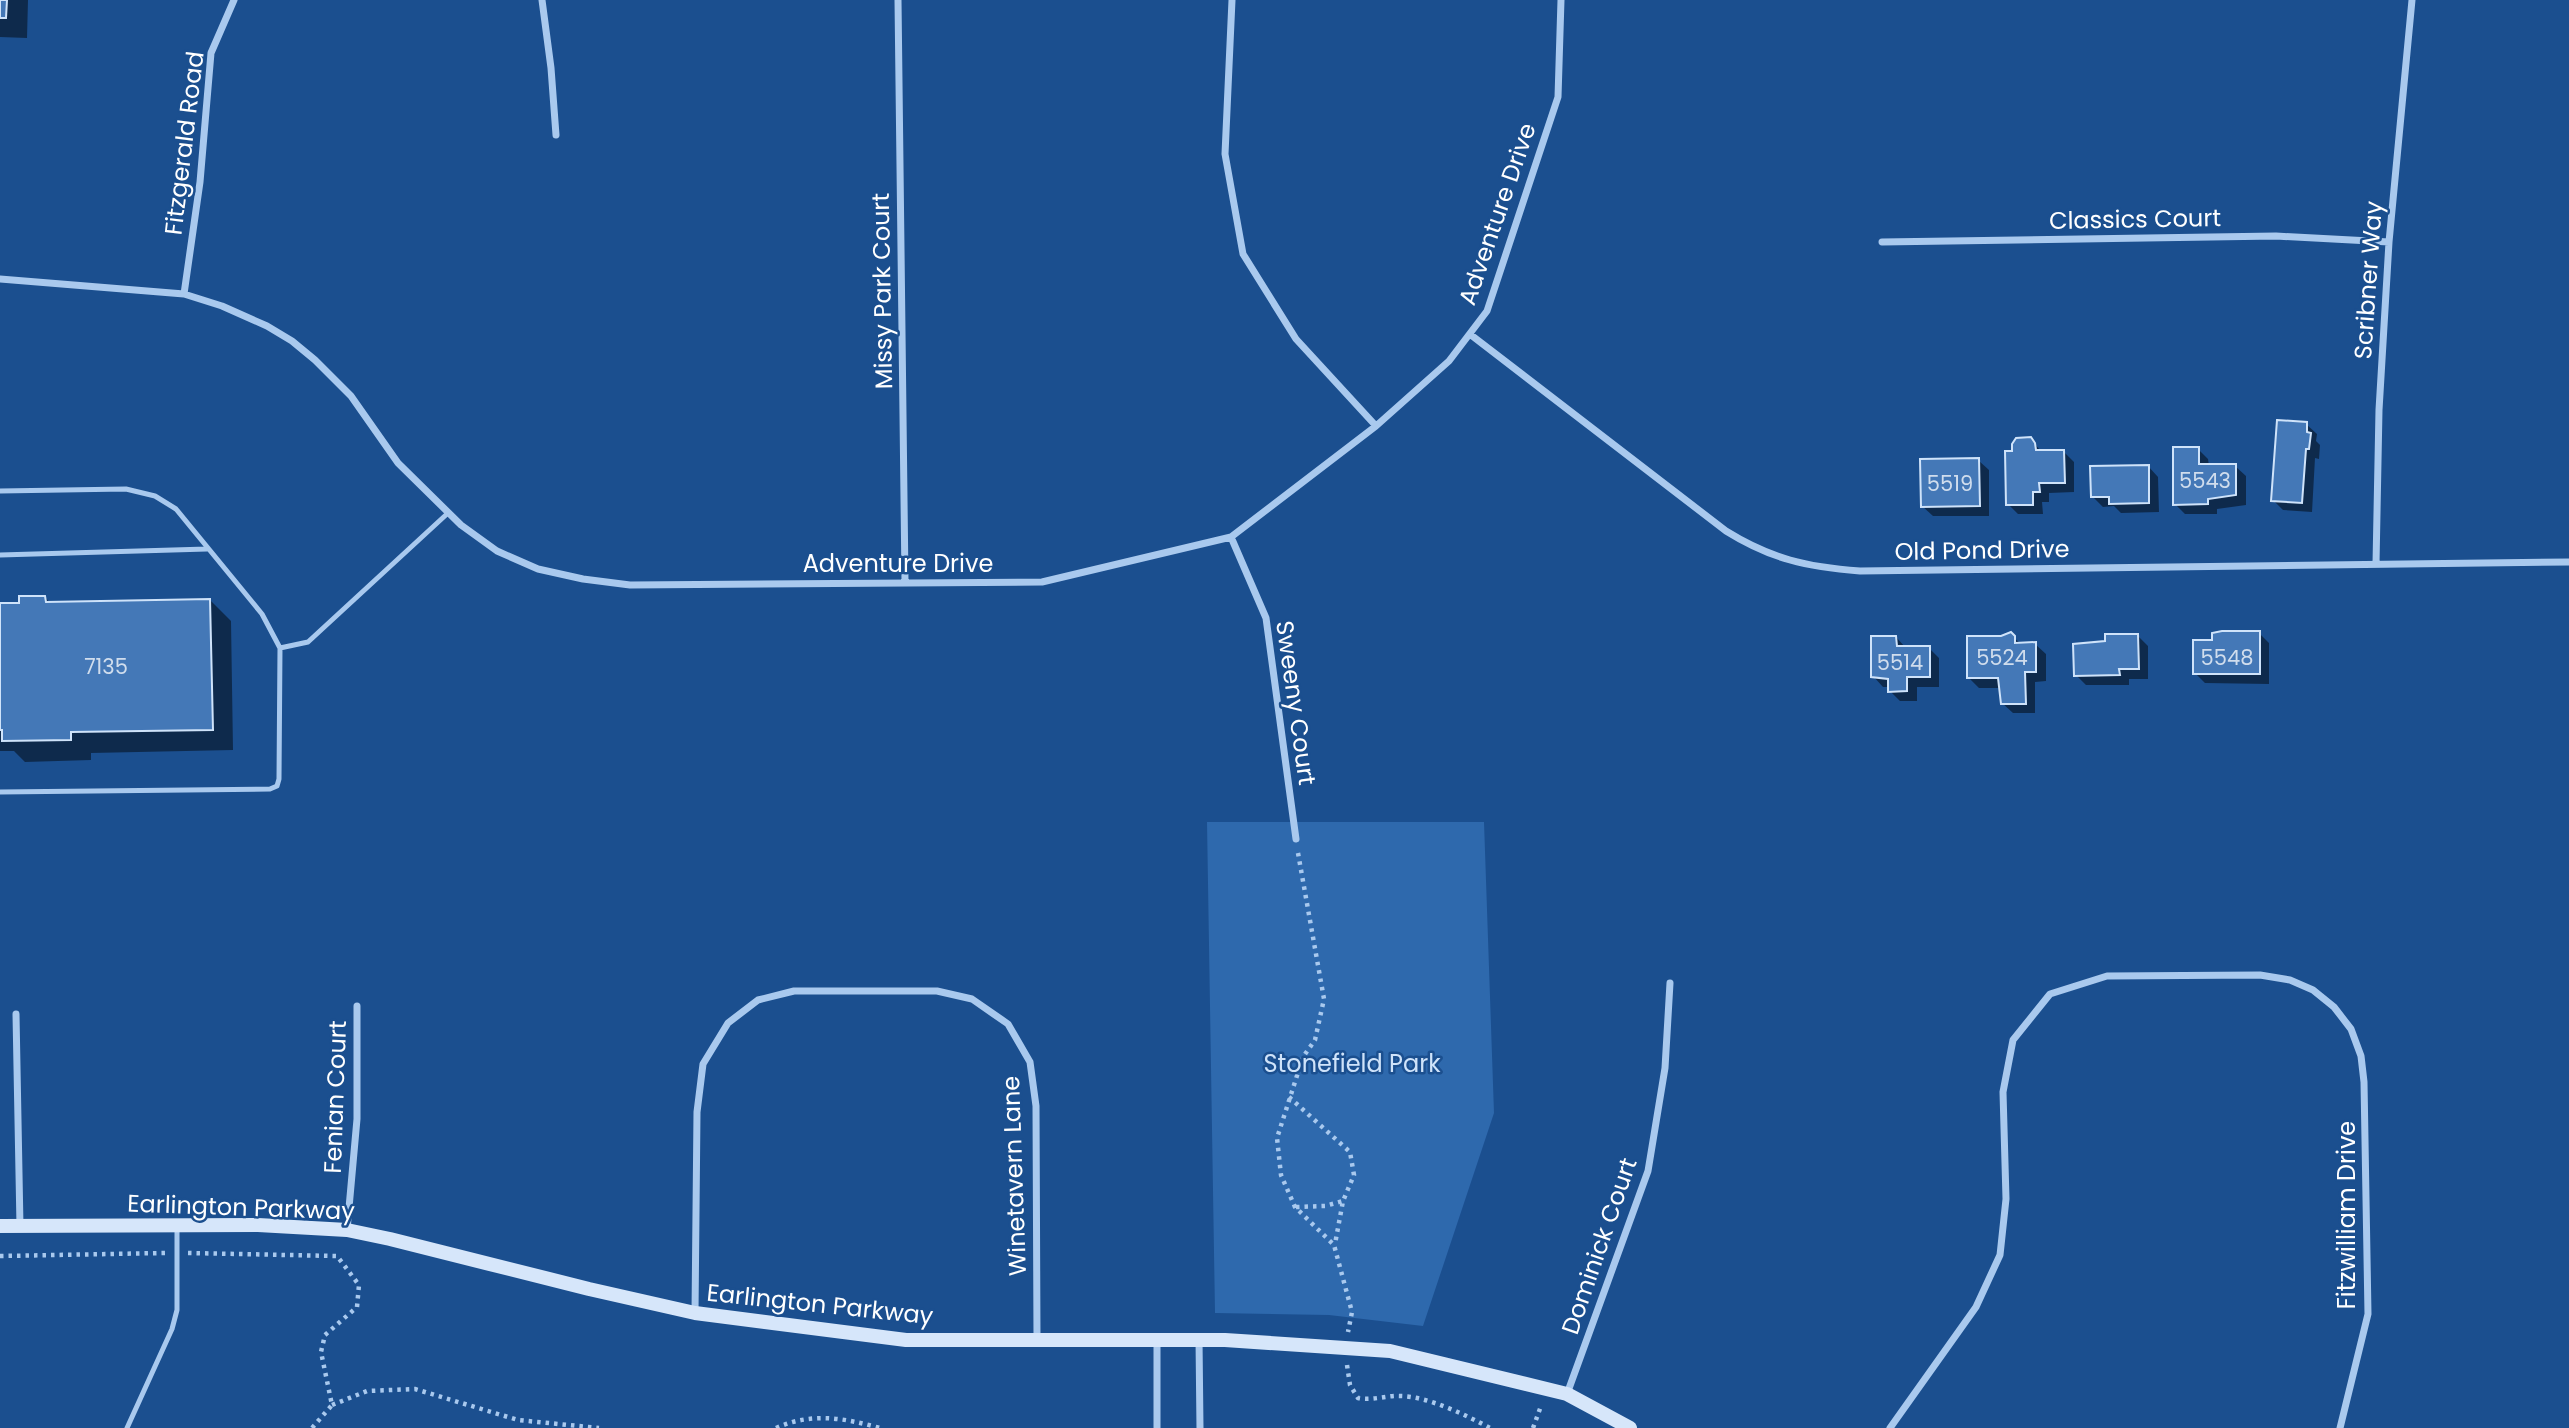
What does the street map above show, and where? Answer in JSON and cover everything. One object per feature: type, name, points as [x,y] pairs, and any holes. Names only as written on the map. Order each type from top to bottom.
[{"type":"street","name":"Fitzgerald Road","points":[[184,294],[200,182],[211,53],[234,0]]},
{"type":"street","points":[[542,0],[556,135]]},
{"type":"street","name":"Missy Park Court","points":[[898,0],[905,581]]},
{"type":"street","points":[[1232,0],[1225,154],[1242,254],[1296,339],[1376,426]]},
{"type":"street","name":"Adventure Drive","points":[[0,279],[184,294],[222,306],[267,326],[315,359],[351,396],[398,463],[461,526],[497,551],[538,569],[583,579],[630,584],[1042,582],[1231,537],[1376,426],[1449,361],[1488,311],[1558,97],[1561,0]]},
{"type":"street","name":"Scribner Way","points":[[2376,564],[2379,410],[2389,242],[2412,0]]},
{"type":"street","name":"Classics Court","points":[[1882,242],[2276,236],[2389,242]]},
{"type":"street","name":"Old Pond Drive","points":[[1471,335],[1726,531],[1755,549],[1788,561],[1825,569],[1860,571],[2569,562]]},
{"type":"street","name":"Sweeny Court","points":[[1231,537],[1266,618],[1296,839]]},
{"type":"street","name":"Fitzwilliam Drive","points":[[1890,1428],[1970,1316],[2000,1255],[2006,1199],[2003,1092],[2013,1040],[2050,994],[2107,976],[2260,975],[2290,980],[2313,989],[2334,1007],[2351,1029],[2361,1056],[2364,1082],[2368,1314],[2340,1428]]},
{"type":"street","name":"Dominick Court","points":[[1567,1394],[1648,1171],[1665,1068],[1670,983]]},
{"type":"street","name":"Winetavern Lane","points":[[695,1313],[697,1112],[704,1064],[728,1023],[758,1000],[794,990],[937,991],[972,999],[1008,1024],[1030,1062],[1036,1106],[1037,1339]]},
{"type":"street","name":"Fenian Court","points":[[347,1230],[357,1119],[357,1006]]},
{"type":"street","points":[[16,1014],[20,1226]]},
{"type":"street","name":"Earlington Parkway","points":[[0,1226],[258,1225],[347,1230],[695,1313],[906,1340],[1199,1339],[1390,1350],[1567,1394],[1630,1428]]},
{"type":"street","points":[[1157,1339],[1157,1428]]},
{"type":"street","points":[[1199,1339],[1200,1428]]},
{"type":"lane","points":[[0,491],[126,489],[155,496],[176,509],[262,614],[280,648],[277,786],[270,789],[0,792]]},
{"type":"lane","points":[[280,648],[308,642],[448,513]]},
{"type":"lane","points":[[0,555],[207,549]]},
{"type":"lane","points":[[127,1428],[172,1329],[177,1310],[177,1225]]},
{"type":"path","points":[[1296,839],[1324,999],[1315,1040],[1303,1057],[1277,1138],[1281,1175],[1295,1207],[1334,1245]]},
{"type":"path","points":[[1289,1097],[1350,1152],[1354,1174],[1343,1201],[1334,1245],[1352,1312],[1345,1348],[1350,1385],[1357,1398],[1368,1400],[1401,1396],[1430,1403],[1490,1428]]},
{"type":"path","points":[[1295,1207],[1325,1206],[1343,1201]]},
{"type":"path","points":[[0,1256],[337,1256],[359,1285],[357,1307],[325,1335],[321,1352],[332,1405]]},
{"type":"path","points":[[312,1428],[332,1405],[367,1391],[415,1389],[518,1420],[599,1428]]},
{"type":"path","points":[[776,1428],[815,1416],[849,1420],[880,1428]]},
{"type":"green space","name":"Stonefield Park","points":[[1207,822],[1484,822],[1494,1113],[1423,1326],[1329,1315],[1215,1313]]},
{"type":"building","points":[[0,0],[7,0],[6,18],[0,18]]},
{"type":"building","points":[[2277,420],[2307,422],[2307,432],[2311,433],[2309,449],[2306,449],[2302,503],[2271,501]]},
{"type":"building","points":[[2031,437],[2036,450],[2064,450],[2065,483],[2039,483],[2040,492],[2033,492],[2033,505],[2006,505],[2005,451],[2012,451],[2016,438]]},
{"type":"building","points":[[2173,447],[2199,447],[2199,464],[2236,464],[2236,495],[2208,499],[2208,504],[2173,505]]},
{"type":"building","points":[[1979,458],[1980,506],[1921,507],[1920,459]]},
{"type":"building","points":[[2149,465],[2149,503],[2109,504],[2109,497],[2091,497],[2090,466]]},
{"type":"building","points":[[19,596],[45,596],[46,602],[210,599],[213,730],[71,732],[71,740],[2,741],[0,603],[19,603]]},
{"type":"building","points":[[2260,631],[2260,674],[2193,674],[2193,640],[2212,640],[2212,633]]},
{"type":"building","points":[[2011,632],[2015,636],[2015,643],[2036,642],[2036,672],[2025,672],[2026,704],[2001,704],[1998,678],[1967,678],[1967,636],[2001,636]]},
{"type":"building","points":[[2105,634],[2138,634],[2139,669],[2119,669],[2120,675],[2074,676],[2073,644],[2105,641]]},
{"type":"building","points":[[1871,636],[1896,636],[1897,646],[1930,646],[1930,677],[1907,677],[1907,691],[1888,692],[1888,679],[1871,677]]}]
